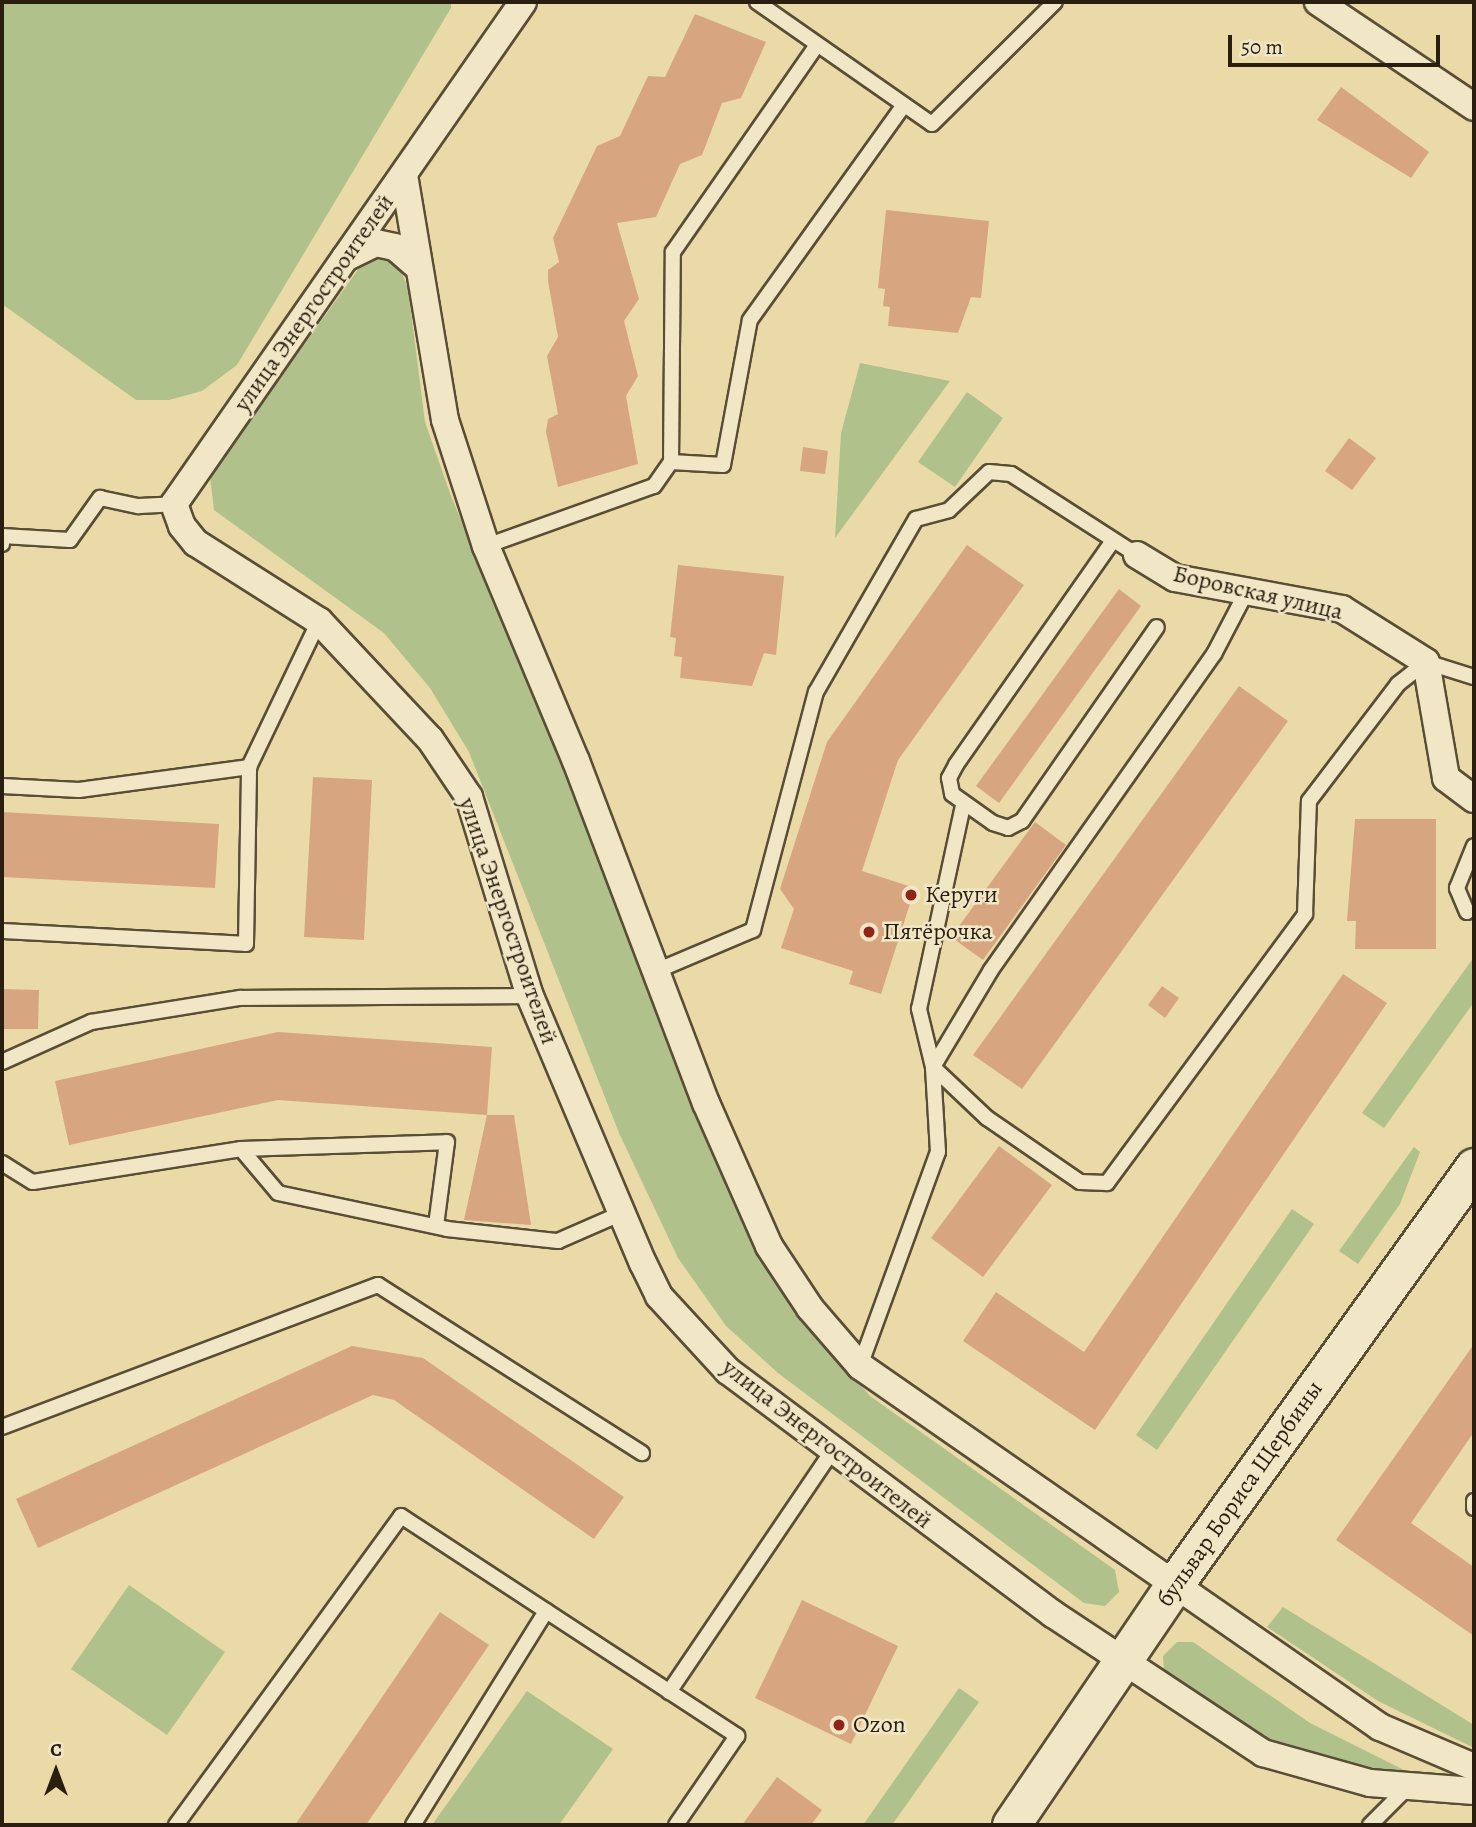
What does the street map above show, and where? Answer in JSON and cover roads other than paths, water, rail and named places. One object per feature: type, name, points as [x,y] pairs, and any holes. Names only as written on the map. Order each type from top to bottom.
[{"type":"street","points":[[404,175],[523,2]]},
{"type":"street","points":[[1318,2],[1474,107]]},
{"type":"street","name":"улица Энергостроителей","points":[[404,175],[174,503],[196,543],[318,621],[430,739],[469,797],[530,996],[659,1296],[728,1371],[832,1450],[1122,1663],[1263,1754],[1328,1775],[1407,1787],[1474,1791]]},
{"type":"street","name":"улица Энергостроителей","points":[[404,175],[445,420],[486,546],[769,1247],[810,1308],[860,1366],[1176,1582],[1380,1727],[1474,1768]]},
{"type":"street","points":[[345,259],[376,243],[395,247],[419,268]]},
{"type":"street","name":"Боровская улица","points":[[1137,555],[1175,578],[1342,608],[1426,662]]},
{"type":"street","points":[[1426,662],[1446,778],[1474,799]]},
{"type":"street","name":"бульвар Бориса Щербины","points":[[1011,1825],[1176,1582],[1474,1167]]},
{"type":"lane","points":[[757,2],[816,46],[932,124],[1055,2]]},
{"type":"lane","points":[[486,546],[654,486],[671,462],[673,252],[816,46]]},
{"type":"lane","points":[[671,462],[723,465],[750,320],[904,105]]},
{"type":"lane","points":[[656,971],[753,930],[816,692],[916,519],[949,510],[989,472],[1011,474],[1112,542],[1137,555]]},
{"type":"lane","points":[[2,544],[2,536],[70,540],[100,498],[139,506],[174,503]]},
{"type":"lane","points":[[1112,542],[949,778],[952,794],[963,805],[1008,828],[1022,821],[1157,627]]},
{"type":"lane","points":[[933,1067],[990,970],[1214,654],[1247,591]]},
{"type":"lane","points":[[2,931],[246,944],[249,767],[318,621]]},
{"type":"lane","points":[[933,1067],[987,1118],[1080,1182],[1107,1183],[1305,914],[1309,802],[1398,684],[1426,662],[1474,677]]},
{"type":"lane","points":[[2,786],[79,790],[249,767]]},
{"type":"lane","points":[[860,1366],[938,1152],[933,1067],[919,1009],[963,805]]},
{"type":"lane","points":[[1467,912],[1457,888],[1474,846]]},
{"type":"lane","points":[[2,1062],[91,1022],[240,998],[530,996]]},
{"type":"lane","points":[[2,1163],[33,1182],[241,1149],[447,1142],[436,1225]]},
{"type":"lane","points":[[241,1149],[278,1193],[436,1225],[558,1241],[622,1213]]},
{"type":"lane","points":[[2,1427],[378,1285],[642,1453]]},
{"type":"lane","points":[[669,1692],[832,1450]]},
{"type":"lane","points":[[1474,1502],[1474,1508]]},
{"type":"lane","points":[[176,1825],[401,1516],[737,1736],[676,1825]]},
{"type":"lane","points":[[413,1825],[546,1611]]},
{"type":"lane","points":[[1370,1825],[1407,1787]]},
{"type":"place","name":"Керуги","points":[[911,895]]},
{"type":"place","name":"Пятёрочка","points":[[869,932]]},
{"type":"place","name":"Ozon","points":[[839,1725]]}]
